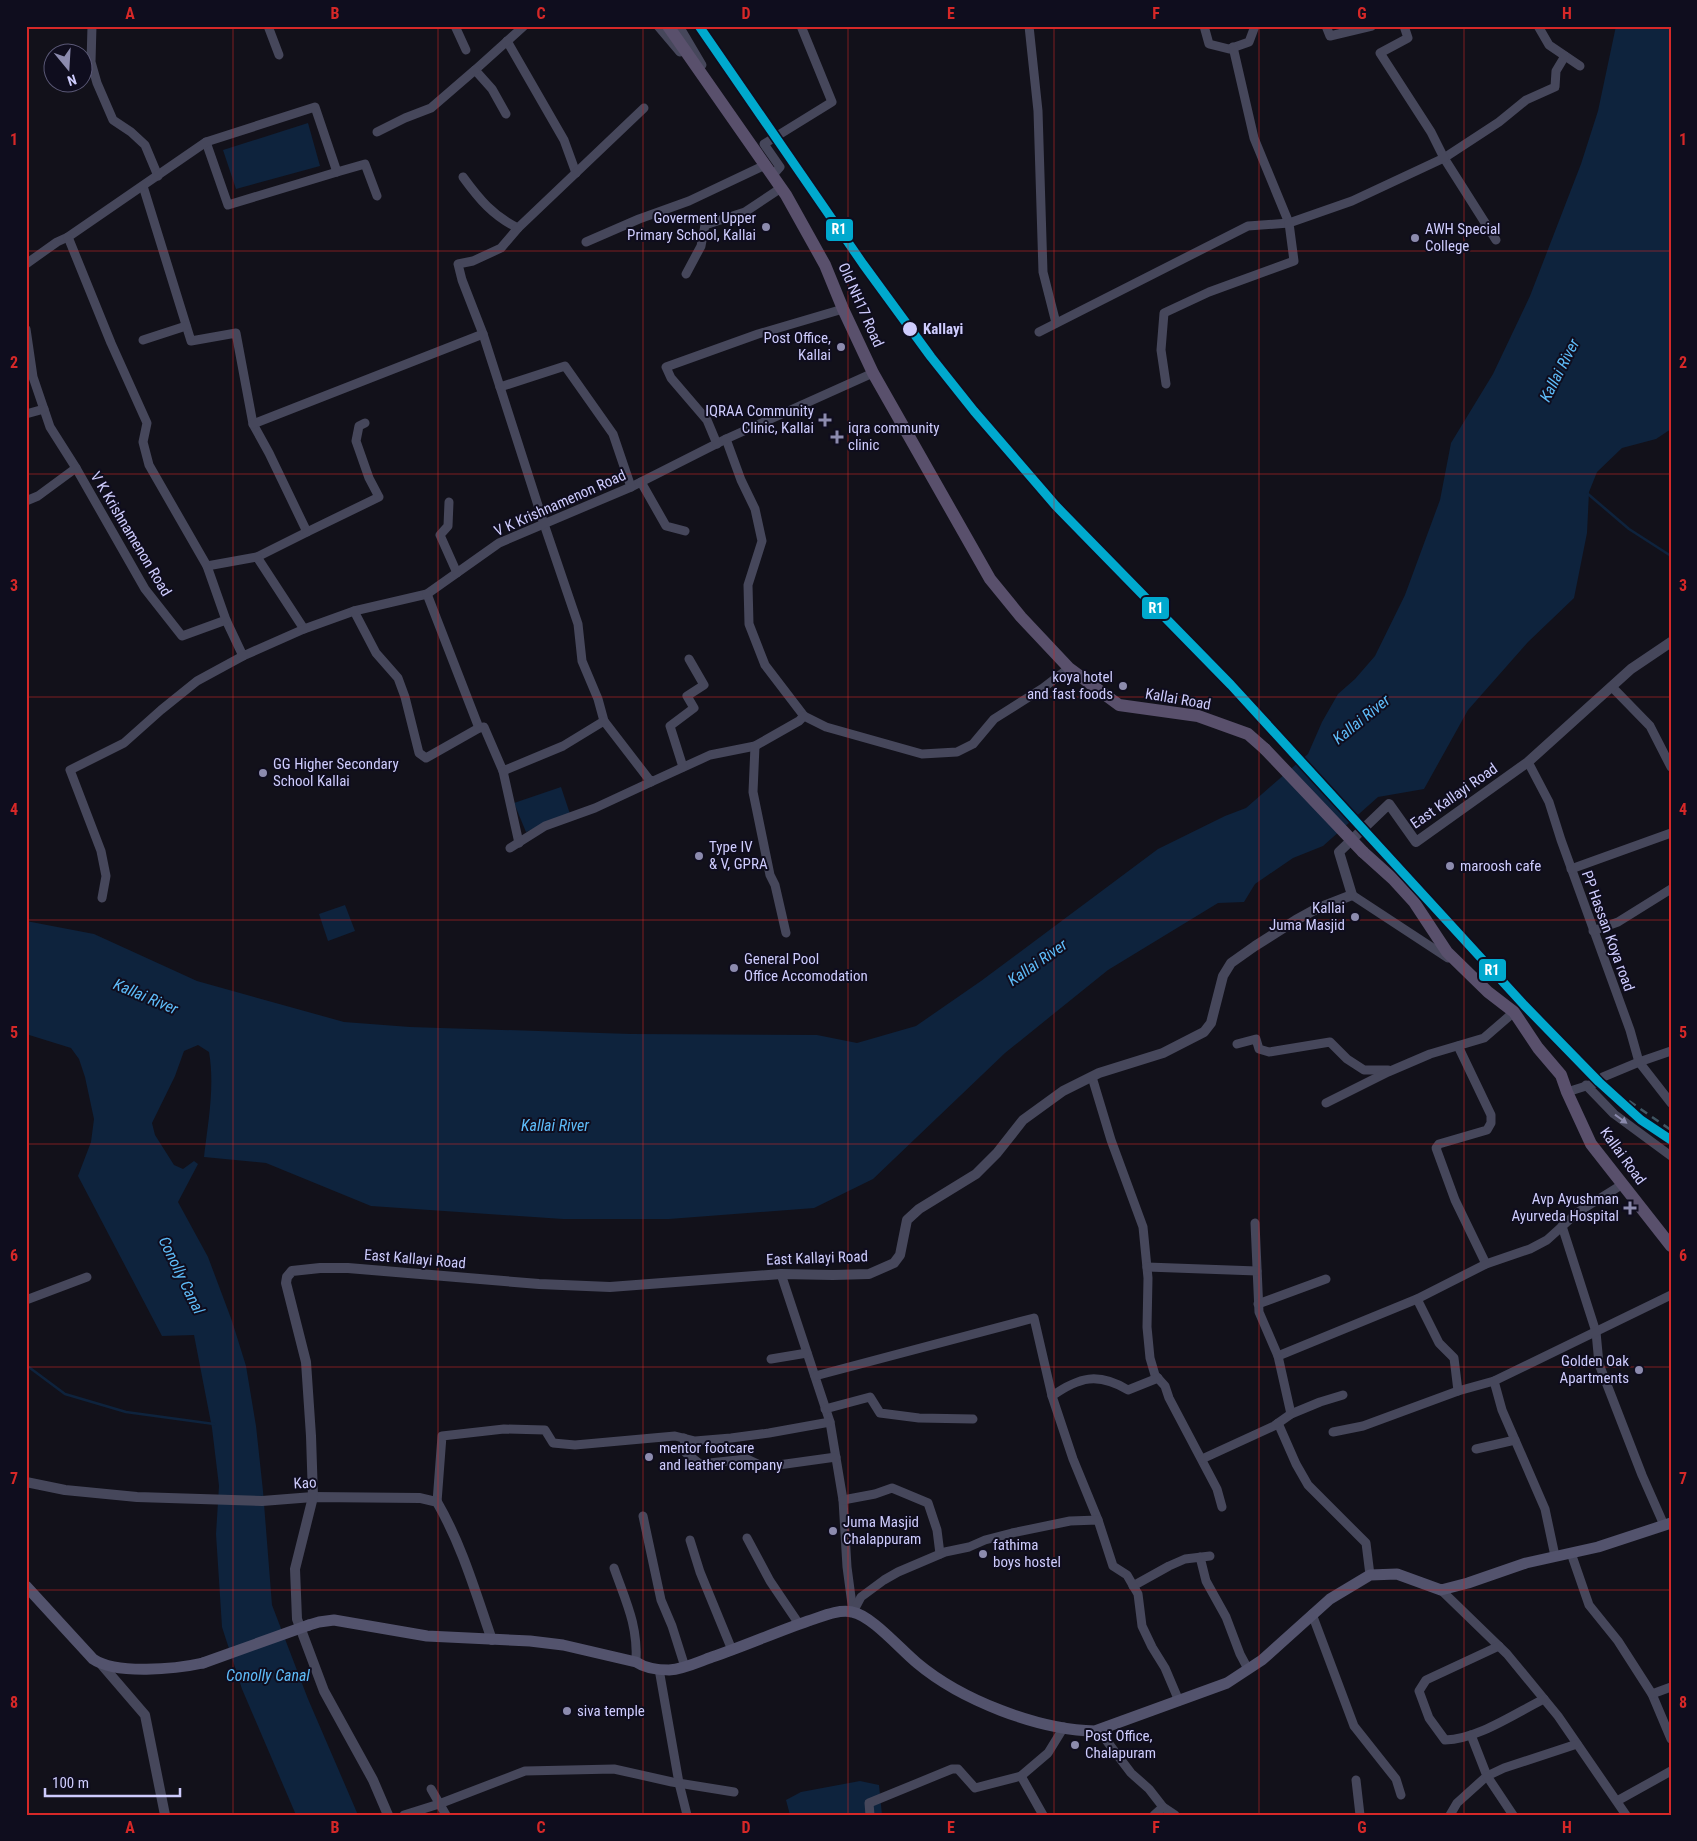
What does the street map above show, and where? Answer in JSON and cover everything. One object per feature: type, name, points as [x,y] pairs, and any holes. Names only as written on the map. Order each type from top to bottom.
[{"type":"main road","name":"Old NH17 Road","points":[[674,29],[710,89],[781,188],[826,265],[843,309],[873,373]]},
{"type":"main road","name":"Kallai Road","points":[[873,373],[990,579],[1021,617],[1069,668],[1119,705],[1198,716],[1248,734],[1265,749],[1363,852],[1393,879],[1414,902],[1448,952],[1488,992],[1514,1012],[1538,1048],[1561,1075],[1592,1144],[1671,1246]]},
{"type":"main road","points":[[26,1586],[93,1659],[102,1665],[152,1669],[203,1663],[309,1625],[334,1620],[427,1636],[530,1641],[563,1645],[636,1662],[643,1666],[670,1670],[685,1667],[827,1615],[853,1612],[872,1621],[919,1665],[960,1692],[1008,1714],[1064,1727],[1095,1731],[1227,1683],[1262,1660],[1330,1599],[1370,1575],[1397,1574],[1441,1590],[1468,1583],[1526,1563],[1598,1547],[1667,1524]]},
{"type":"street","points":[[92,26],[91,62],[97,83],[113,120],[132,132],[145,145],[158,176]]},
{"type":"street","points":[[268,26],[279,55]]},
{"type":"street","points":[[455,26],[466,50]]},
{"type":"street","points":[[377,132],[430,108],[524,26]]},
{"type":"street","points":[[658,26],[710,89]]},
{"type":"street","points":[[772,176],[780,167],[764,144],[832,102],[801,26]]},
{"type":"street","points":[[1029,26],[1038,111],[1043,272],[1056,323]]},
{"type":"street","points":[[1204,26],[1209,44],[1229,49],[1249,42],[1255,26]]},
{"type":"street","points":[[1326,26],[1330,36],[1372,26]]},
{"type":"street","points":[[1404,26],[1408,38],[1380,53],[1431,132],[1444,158],[1496,240]]},
{"type":"street","points":[[1538,26],[1549,45],[1580,66]]},
{"type":"street","points":[[507,41],[564,140],[576,173]]},
{"type":"street","points":[[1166,384],[1161,350],[1164,313],[1210,292],[1294,261],[1289,223],[1254,138],[1233,47]]},
{"type":"street","points":[[1039,332],[1248,226],[1289,223],[1352,201],[1444,158],[1499,122],[1526,100],[1556,87],[1556,71],[1564,56]]},
{"type":"street","points":[[475,70],[492,89],[506,114]]},
{"type":"street","points":[[26,264],[206,142],[315,107],[337,172]]},
{"type":"street","points":[[644,108],[518,228],[500,248],[473,261],[458,264],[462,280],[483,334],[578,624],[582,661],[598,699],[604,721],[652,782]]},
{"type":"street","points":[[206,142],[228,205],[366,164],[377,196]]},
{"type":"street","points":[[586,242],[639,219],[689,201],[765,165]]},
{"type":"street","points":[[463,177],[476,195],[501,220],[518,228]]},
{"type":"street","points":[[143,186],[191,341],[236,333],[253,424],[307,532]]},
{"type":"street","points":[[686,274],[701,246],[705,225],[744,212],[781,188]]},
{"type":"street","points":[[68,237],[111,343],[147,423],[143,442],[149,465],[207,566],[226,620],[243,656]]},
{"type":"street","points":[[717,444],[707,420],[671,378],[666,367],[758,334],[843,309]]},
{"type":"street","points":[[143,340],[186,326]]},
{"type":"street","name":"V K Krishnamenon Road","points":[[26,329],[33,377],[50,427],[76,468],[145,588],[182,636],[226,620]]},
{"type":"street","points":[[253,424],[483,334]]},
{"type":"street","points":[[500,387],[565,366],[613,434],[631,487]]},
{"type":"street","name":"V K Krishnamenon Road","points":[[102,898],[106,876],[101,851],[70,770],[124,743],[197,681],[243,656],[304,629],[354,611],[427,594],[499,543],[631,487],[726,439],[873,373]]},
{"type":"street","points":[[26,414],[44,409]]},
{"type":"street","points":[[207,566],[257,557],[379,497],[369,478],[356,441],[359,426],[365,423]]},
{"type":"street","points":[[726,439],[741,480],[755,509],[762,541],[748,585],[749,624],[766,665],[804,716],[826,727],[922,754],[957,752],[973,744],[994,719],[1044,688],[1069,668]]},
{"type":"street","points":[[26,501],[38,496],[76,468]]},
{"type":"street","points":[[641,482],[666,526],[685,532]]},
{"type":"street","points":[[449,502],[448,526],[440,534],[457,573]]},
{"type":"street","points":[[257,557],[304,629]]},
{"type":"street","points":[[427,594],[479,728]]},
{"type":"street","points":[[354,611],[376,653],[398,678],[406,698],[419,753],[426,758],[484,727],[503,771],[519,843]]},
{"type":"street","name":"East Kallayi Road","points":[[388,1815],[373,1780],[324,1691],[297,1619],[295,1569],[313,1498],[306,1362],[286,1283],[287,1277],[292,1271],[348,1268],[539,1284],[610,1287],[781,1274],[869,1274],[894,1263],[900,1256],[907,1220],[919,1208],[976,1174],[997,1153],[1023,1120],[1063,1091],[1092,1077],[1163,1053],[1204,1032],[1211,1023],[1224,976],[1232,963],[1296,920],[1316,909],[1352,895],[1339,852],[1389,804],[1416,842],[1528,762],[1631,669],[1671,642]]},
{"type":"street","points":[[684,767],[670,726],[694,708],[687,696],[704,686],[689,659]]},
{"type":"street","points":[[1612,687],[1650,726],[1671,767]]},
{"type":"street","points":[[510,848],[545,826],[595,808],[710,754],[754,746],[799,721],[804,716]]},
{"type":"street","points":[[503,771],[564,746],[604,721]]},
{"type":"street","points":[[754,746],[753,792],[770,875],[775,885],[786,933]]},
{"type":"street","name":"PP Hassan Koya road","points":[[1528,762],[1549,802],[1593,931],[1630,1030],[1639,1062],[1671,1103]]},
{"type":"street","points":[[1571,869],[1671,833]]},
{"type":"street","points":[[1593,931],[1618,922],[1671,889]]},
{"type":"street","points":[[1352,895],[1451,960],[1462,965]]},
{"type":"street","points":[[1326,1103],[1430,1054],[1484,1038],[1514,1012]]},
{"type":"street","points":[[1237,1044],[1256,1039],[1259,1049],[1269,1052],[1330,1042],[1347,1059],[1364,1070],[1393,1070]]},
{"type":"street","points":[[1458,1046],[1491,1115],[1491,1123],[1487,1130],[1439,1144],[1436,1148],[1455,1200],[1486,1264]]},
{"type":"street","points":[[1567,1092],[1599,1082],[1603,1078],[1639,1062],[1671,1050]]},
{"type":"street","points":[[1092,1077],[1111,1140],[1143,1226],[1147,1267],[1147,1327],[1150,1358],[1155,1375],[1166,1386],[1169,1398],[1217,1489],[1222,1507]]},
{"type":"street","points":[[1586,1085],[1614,1114],[1671,1156]]},
{"type":"street","points":[[1278,1356],[1417,1299],[1486,1264],[1530,1249],[1547,1240],[1578,1212],[1623,1184]]},
{"type":"street","points":[[1255,1223],[1259,1312],[1278,1356],[1291,1414]]},
{"type":"street","points":[[1562,1226],[1596,1332],[1599,1364],[1642,1475],[1667,1524]]},
{"type":"street","points":[[1147,1267],[1257,1271]]},
{"type":"street","points":[[781,1274],[830,1422],[843,1500],[847,1567],[853,1612]]},
{"type":"street","points":[[26,1300],[88,1277]]},
{"type":"street","points":[[1258,1304],[1326,1279]]},
{"type":"street","points":[[1333,1432],[1363,1426],[1458,1391],[1494,1381],[1671,1295]]},
{"type":"street","points":[[1417,1299],[1439,1343],[1454,1358],[1458,1391]]},
{"type":"street","points":[[815,1376],[1034,1318],[1052,1396],[1073,1459],[1098,1520],[1113,1566],[1127,1575],[1138,1594],[1142,1626],[1165,1668],[1178,1701]]},
{"type":"street","points":[[771,1359],[807,1353]]},
{"type":"street","points":[[1052,1396],[1068,1384],[1089,1378],[1113,1381],[1128,1390],[1158,1378]]},
{"type":"street","points":[[1494,1381],[1502,1410],[1545,1509],[1555,1556]]},
{"type":"street","points":[[1202,1460],[1278,1423],[1291,1414],[1343,1395]]},
{"type":"street","points":[[826,1409],[870,1397],[880,1413],[919,1418],[973,1419]]},
{"type":"street","points":[[492,1640],[453,1533],[437,1502],[442,1436],[504,1429],[545,1430],[554,1443],[575,1445],[675,1436],[695,1441],[770,1433],[830,1422]]},
{"type":"street","points":[[1278,1423],[1296,1464],[1308,1485],[1366,1543],[1370,1575]]},
{"type":"street","points":[[684,1438],[686,1453],[700,1464],[747,1459],[764,1467],[836,1457]]},
{"type":"street","points":[[1476,1449],[1515,1440]]},
{"type":"street","name":"Kao","points":[[26,1482],[65,1490],[138,1496],[262,1501],[313,1498],[420,1498],[437,1502]]},
{"type":"street","points":[[843,1500],[875,1494],[892,1488],[928,1503],[937,1530],[940,1554]]},
{"type":"street","points":[[643,1516],[661,1600],[672,1626],[685,1667]]},
{"type":"street","points":[[853,1612],[861,1596],[884,1580],[940,1554],[1012,1533],[1070,1521],[1098,1520]]},
{"type":"street","points":[[747,1538],[770,1581],[799,1624]]},
{"type":"street","points":[[690,1540],[700,1572],[732,1650]]},
{"type":"street","points":[[1572,1552],[1589,1605],[1618,1641],[1652,1694],[1671,1739]]},
{"type":"street","points":[[1133,1586],[1185,1559],[1205,1556],[1206,1581],[1226,1617],[1240,1654],[1248,1669]]},
{"type":"street","points":[[614,1568],[632,1619],[637,1643],[636,1662]]},
{"type":"street","points":[[1441,1590],[1499,1646],[1544,1699],[1626,1815]]},
{"type":"street","points":[[1312,1614],[1354,1726],[1396,1779],[1401,1795]]},
{"type":"street","points":[[1499,1646],[1426,1680],[1419,1691],[1429,1718],[1445,1740],[1459,1739],[1471,1735],[1544,1699]]},
{"type":"street","points":[[102,1665],[145,1715],[165,1815]]},
{"type":"street","points":[[658,1669],[679,1783],[687,1815]]},
{"type":"street","points":[[1652,1694],[1671,1687]]},
{"type":"street","points":[[870,1815],[869,1803],[952,1769],[958,1770],[975,1788],[1021,1776],[1048,1752],[1064,1727]]},
{"type":"street","points":[[1095,1731],[1103,1736],[1131,1774],[1149,1789],[1163,1807],[1175,1815]]},
{"type":"street","points":[[1471,1735],[1487,1776],[1513,1815]]},
{"type":"street","points":[[1450,1815],[1456,1804],[1487,1776],[1504,1768],[1577,1744]]},
{"type":"street","points":[[404,1815],[439,1804],[525,1771],[614,1769],[679,1783],[734,1792]]},
{"type":"street","points":[[1617,1802],[1671,1771]]},
{"type":"street","points":[[1021,1776],[1043,1815]]},
{"type":"street","points":[[1356,1780],[1360,1815]]},
{"type":"street","points":[[431,1789],[446,1815]]},
{"type":"street","points":[[1154,1815],[1163,1807]]},
{"type":"water","name":"Kallai River","points":[[1616,26],[1671,26],[1671,429],[1656,439],[1622,448],[1597,472],[1589,492],[1587,533],[1574,598],[1528,642],[1468,710],[1424,789],[1378,797],[1323,846],[1293,858],[1255,884],[1244,902],[1218,903],[1108,970],[1005,1053],[873,1179],[814,1208],[669,1219],[563,1219],[371,1206],[266,1163],[204,1157],[211,1091],[209,1052],[198,1045],[184,1051],[175,1076],[152,1123],[155,1135],[174,1165],[183,1169],[194,1161],[198,1164],[178,1202],[208,1257],[232,1321],[246,1366],[256,1426],[272,1605],[308,1699],[358,1815],[296,1815],[242,1689],[222,1627],[216,1534],[219,1486],[212,1428],[194,1335],[162,1336],[78,1176],[91,1142],[94,1119],[85,1077],[79,1059],[71,1048],[26,1034],[26,921],[94,934],[197,981],[344,1022],[410,1027],[631,1034],[817,1035],[857,1043],[916,1026],[981,981],[1158,849],[1225,816],[1246,808],[1308,754],[1322,722],[1338,694],[1355,679],[1375,656],[1405,595],[1440,500],[1451,443],[1493,374],[1530,296],[1581,164],[1598,111]]},
{"type":"water","points":[[308,123],[320,166],[236,189],[223,150]]},
{"type":"water","points":[[561,787],[570,814],[526,832],[514,803]]},
{"type":"water","points":[[345,905],[355,931],[328,941],[319,914]]},
{"type":"water","points":[[860,1781],[879,1785],[882,1815],[790,1815],[786,1800],[801,1792]]},
{"type":"waterway","points":[[1588,494],[1629,529],[1671,556]]},
{"type":"waterway","points":[[26,1365],[65,1394],[126,1412],[214,1424]]},
{"type":"railway","points":[[1629,1101],[1671,1130]]},
{"type":"transit line","name":"R1","points":[[699,26],[863,264],[931,357],[974,411],[1056,506],[1231,685],[1524,1005],[1599,1082],[1641,1120],[1671,1140]]},
{"type":"place","name":"Goverment Upper Primary School, Kallai","points":[[766,227]]},
{"type":"place","name":"AWH Special College","points":[[1415,238]]},
{"type":"place","name":"Kallayi","points":[[910,329]]},
{"type":"place","name":"Post Office, Kallai","points":[[841,347]]},
{"type":"place","name":"IQRAA Community Clinic, Kallai","points":[[825,420]]},
{"type":"place","name":"iqra community clinic","points":[[837,437]]},
{"type":"place","name":"koya hotel and fast foods","points":[[1123,686]]},
{"type":"place","name":"GG Higher Secondary School Kallai","points":[[263,773]]},
{"type":"place","name":"Type IV & V, GPRA","points":[[699,856]]},
{"type":"place","name":"maroosh cafe","points":[[1450,866]]},
{"type":"place","name":"Kallai Juma Masjid","points":[[1355,917]]},
{"type":"place","name":"General Pool Office Accomodation","points":[[734,968]]},
{"type":"place","name":"Avp Ayushman Ayurveda Hospital","points":[[1630,1208]]},
{"type":"place","name":"Golden Oak Apartments","points":[[1639,1370]]},
{"type":"place","name":"mentor footcare and leather company","points":[[649,1457]]},
{"type":"place","name":"Juma Masjid Chalappuram","points":[[833,1531]]},
{"type":"place","name":"fathima boys hostel","points":[[983,1554]]},
{"type":"place","name":"siva temple","points":[[567,1711]]},
{"type":"place","name":"Post Office, Chalapuram","points":[[1075,1745]]},
{"type":"water label","name":"Conolly Canal","points":[[182,1275]]},
{"type":"water label","name":"Conolly Canal","points":[[268,1675]]}]
